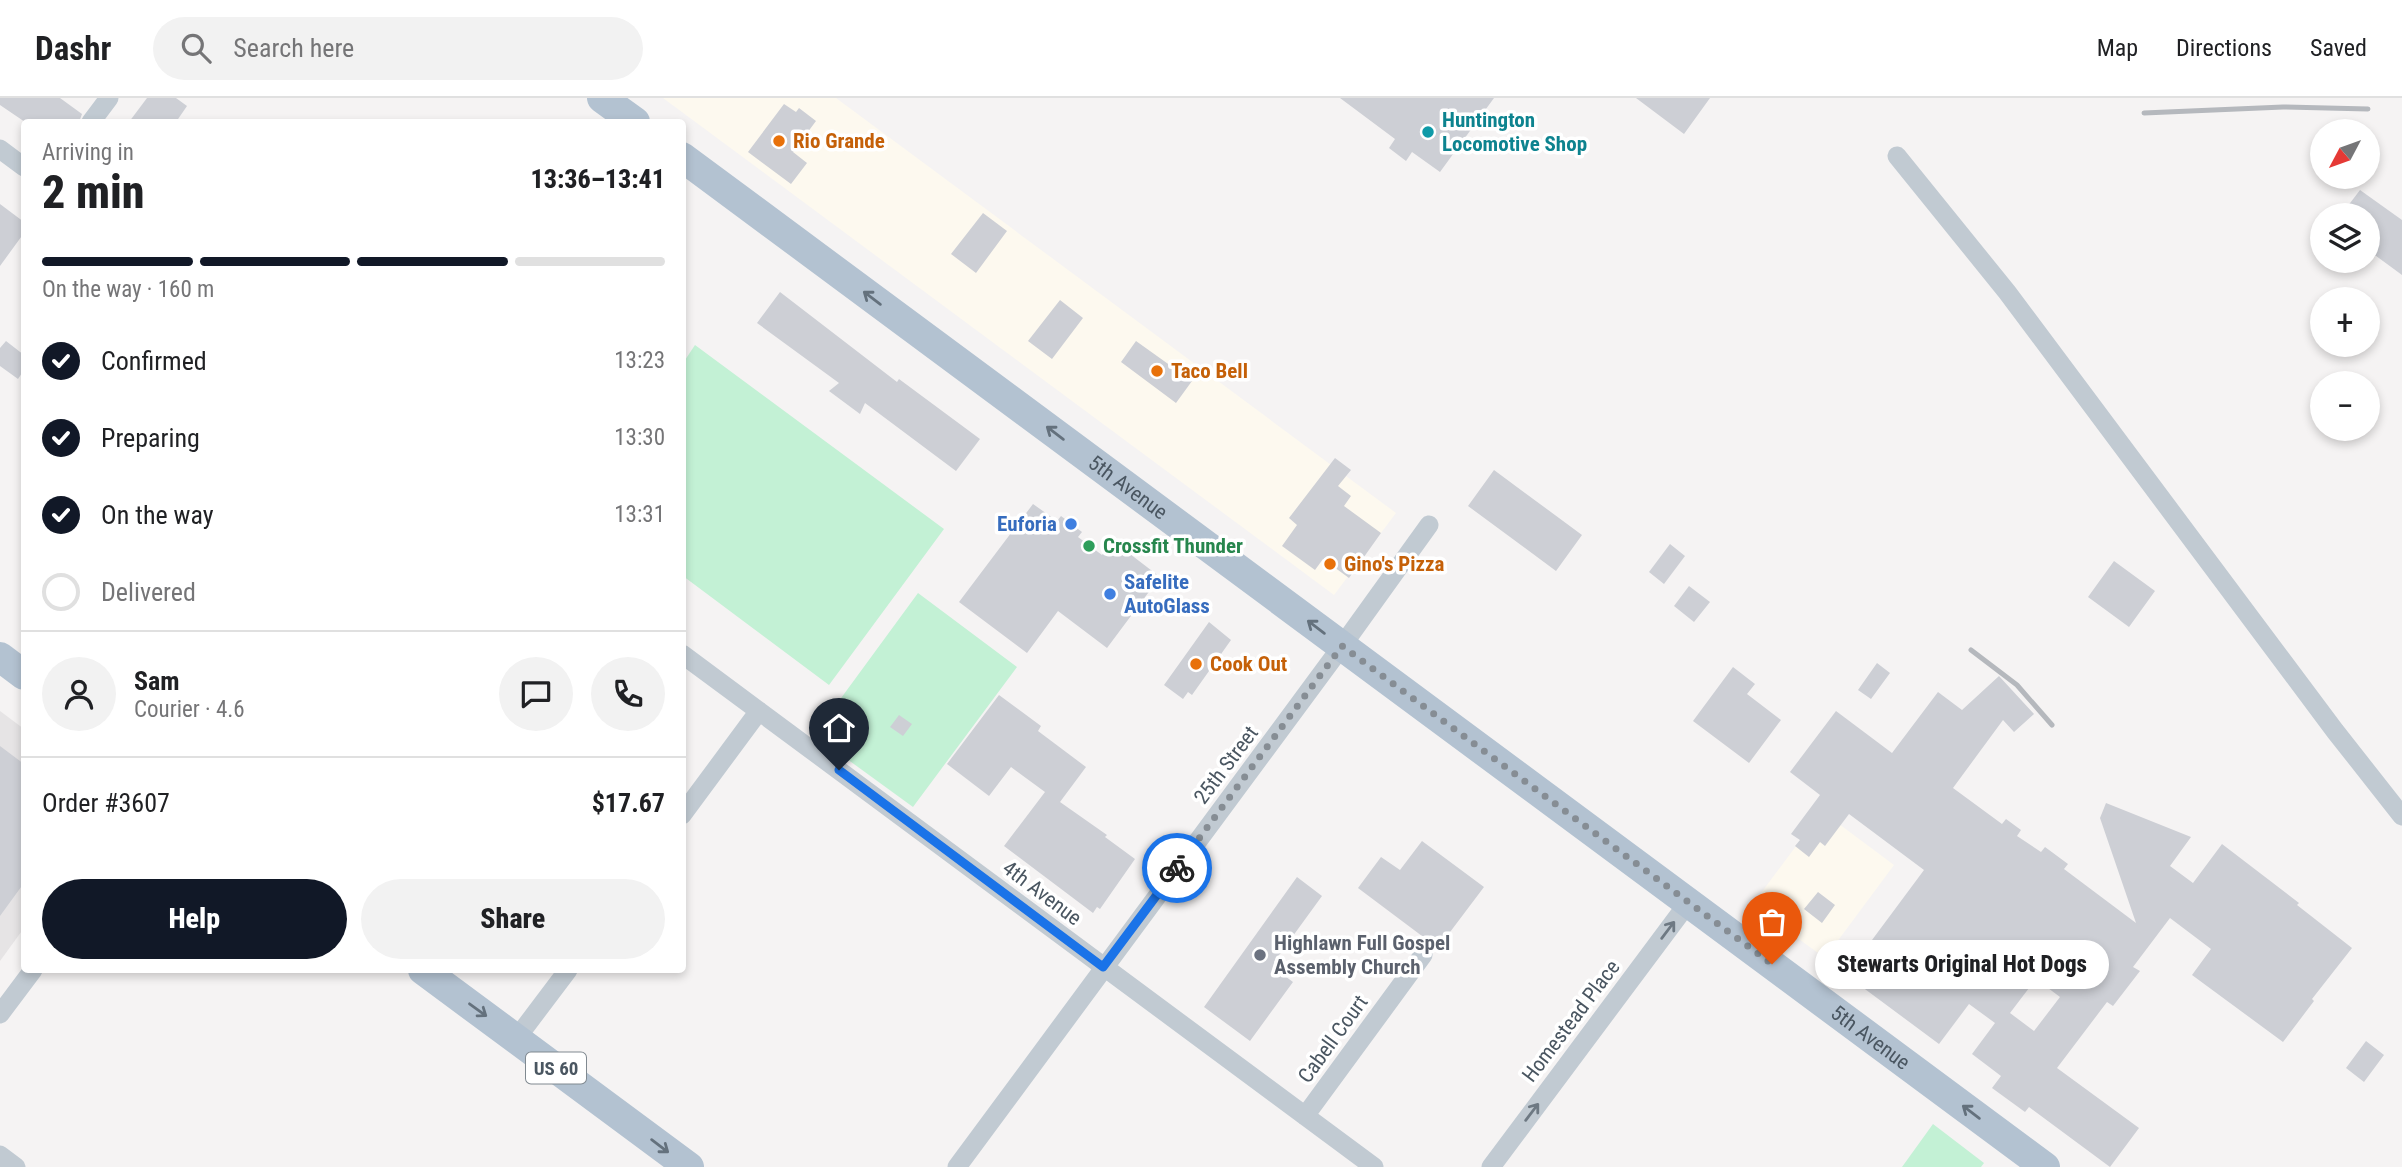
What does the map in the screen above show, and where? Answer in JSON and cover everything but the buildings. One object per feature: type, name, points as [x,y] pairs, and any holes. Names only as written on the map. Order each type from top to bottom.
[{"type":"main road","points":[[602,98],[631,119]]},
{"type":"main road","name":"5th Avenue","points":[[686,160],[1688,903],[2029,1162]]},
{"type":"main road","points":[[0,657],[21,673]]},
{"type":"main road","name":"US 60","points":[[427,973],[689,1167]]},
{"type":"street","points":[[93,119],[108,98]]},
{"type":"street","points":[[0,149],[21,165]]},
{"type":"street","points":[[1897,156],[2007,292],[2335,732],[2402,816]]},
{"type":"street","name":"25th Street","points":[[957,1167],[1429,524]]},
{"type":"street","name":"4th Avenue","points":[[686,657],[1371,1166]]},
{"type":"street","points":[[686,810],[760,711]]},
{"type":"street","name":"Homestead Place","points":[[1491,1167],[1688,903]]},
{"type":"street","name":"Cabell Court","points":[[1306,1116],[1423,955]]},
{"type":"street","points":[[0,1014],[31,973]]},
{"type":"street","points":[[516,1039],[566,973]]},
{"type":"street","points":[[0,1155],[16,1167]]},
{"type":"shaded area","points":[[663,98],[836,98],[1396,513],[1334,595]]},
{"type":"shaded area","points":[[0,711],[21,727],[21,932],[0,961]]},
{"type":"shaded area","points":[[1814,822],[1839,824],[1894,865],[1825,958],[1752,905]]},
{"type":"green space","points":[[695,345],[944,529],[829,685],[686,578],[686,358]]},
{"type":"green space","points":[[918,593],[1017,667],[913,807],[814,735]]},
{"type":"green space","points":[[1933,1124],[1984,1163],[1981,1167],[1902,1167]]},
{"type":"railway","points":[[2144,113],[2283,107],[2368,109]]},
{"type":"railway","points":[[1971,650],[2017,685],[2052,725]]},
{"type":"way so far","points":[[1177,868],[1342,646],[1772,964]]},
{"type":"place","name":"Huntington Locomotive Shop","points":[[1428,132]]},
{"type":"place","name":"Rio Grande","points":[[779,141]]},
{"type":"place","name":"Taco Bell","points":[[1157,371]]},
{"type":"place","name":"Euforia","points":[[1071,524]]},
{"type":"place","name":"Crossfit Thunder","points":[[1089,546]]},
{"type":"place","name":"Gino's Pizza","points":[[1330,564]]},
{"type":"place","name":"Safelite AutoGlass","points":[[1110,594]]},
{"type":"place","name":"Cook Out","points":[[1196,664]]},
{"type":"place","name":"Highlawn Full Gospel Assembly Church","points":[[1260,955]]},
{"type":"place","name":"Stewarts Original Hot Dogs","points":[[1772,964]]},
{"type":"route","points":[[839,770],[1103,967],[1177,868]]}]
